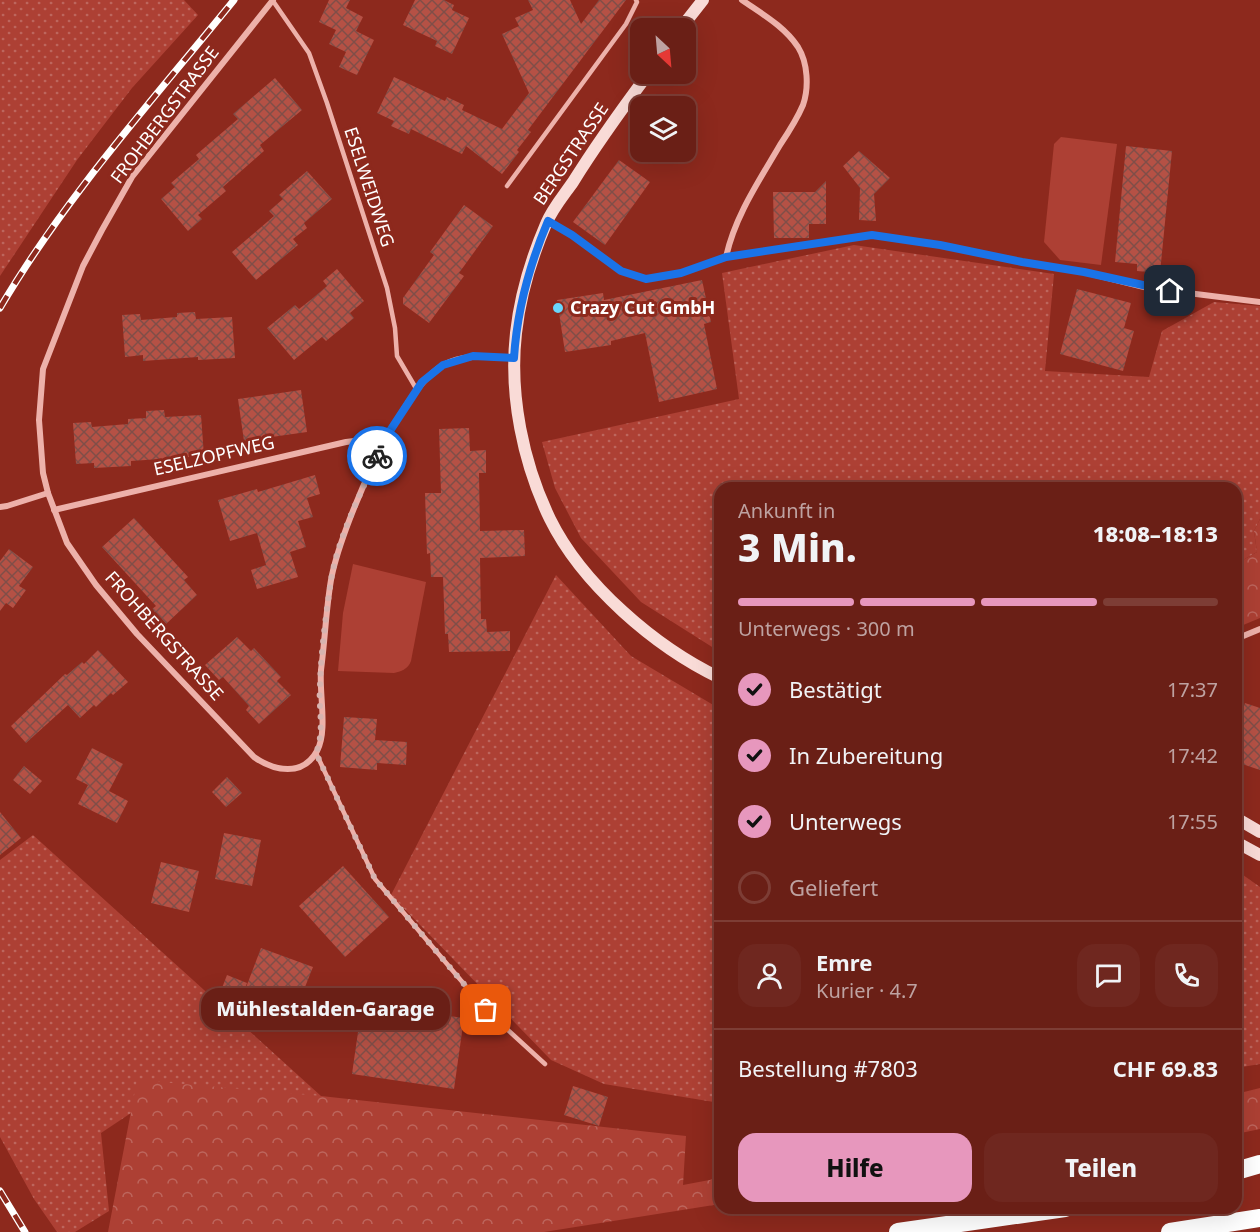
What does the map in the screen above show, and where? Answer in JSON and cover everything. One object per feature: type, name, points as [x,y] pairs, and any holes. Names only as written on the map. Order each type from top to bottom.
[{"type":"highway","points":[[1242,1169],[1260,1164]]},
{"type":"highway","points":[[1242,1180],[1260,1177]]},
{"type":"highway","points":[[898,1232],[1023,1214]]},
{"type":"highway","points":[[1170,1232],[1260,1218]]},
{"type":"main road","points":[[689,18],[703,0]]},
{"type":"main road","name":"BERGSTRASSE","points":[[641,84],[583,166],[548,221],[535,253],[520,307],[514,358],[515,395],[524,444],[542,501],[550,520],[585,572],[614,604],[655,639],[714,675]]},
{"type":"main road","points":[[1242,822],[1260,832]]},
{"type":"main road","points":[[1242,845],[1260,855]]},
{"type":"street","name":"FROHBERGSTRASSE","points":[[273,0],[132,177],[83,266],[43,369],[39,420],[48,493],[67,543],[96,585],[136,634],[254,757],[264,764],[284,770],[297,769],[316,753]]},
{"type":"street","points":[[726,257],[731,234],[755,187],[803,105],[806,87],[806,68],[799,49],[788,34],[775,22],[742,0]]},
{"type":"street","points":[[548,221],[572,235],[621,271],[646,279],[681,273],[726,257],[872,235],[940,245],[1084,272],[1148,288],[1260,302]]},
{"type":"street","points":[[316,753],[321,742],[322,718],[319,687],[332,578],[345,530],[382,443],[422,382],[443,365],[473,356],[514,358]]},
{"type":"street","name":"ESELZOPFWEG","points":[[54,510],[346,442],[362,440],[382,443]]},
{"type":"street","points":[[0,507],[48,493]]},
{"type":"street","points":[[1242,636],[1260,629]]},
{"type":"lane","name":"ESELWEIDWEG","points":[[273,0],[309,53],[387,288],[395,328],[397,356],[417,390]]},
{"type":"lane","points":[[507,186],[626,24],[636,0]]},
{"type":"lane","points":[[316,753],[375,879],[486,1010],[545,1064]]},
{"type":"green space","points":[[0,0],[184,0],[198,15],[132,88],[77,160],[0,276]]},
{"type":"green space","points":[[1061,137],[1117,144],[1101,265],[1060,260],[1044,242],[1054,144]]},
{"type":"green space","points":[[854,245],[1054,274],[1045,371],[1149,377],[1162,331],[1214,302],[1260,306],[1260,519],[1254,531],[1257,552],[1242,561],[1242,482],[714,482],[714,648],[641,602],[581,538],[555,488],[542,442],[739,399],[722,273]]},
{"type":"green space","points":[[1260,519],[1260,618],[1242,626],[1242,561],[1257,552],[1254,531]]},
{"type":"green space","points":[[353,564],[426,582],[411,661],[402,670],[394,673],[338,671],[343,613]]},
{"type":"green space","points":[[556,575],[631,656],[714,705],[714,1102],[604,1084],[551,1060],[391,895]]},
{"type":"green space","points":[[33,835],[321,1096],[158,1095],[101,1133],[109,1211],[75,1232],[57,1232],[34,1199],[0,1137],[0,860]]},
{"type":"green space","points":[[1242,874],[1260,887],[1260,1064],[1242,1067]]},
{"type":"green space","points":[[137,1080],[321,1096],[686,1136],[683,1185],[714,1179],[714,1205],[544,1232],[108,1232]]},
{"type":"green space","points":[[1260,1088],[1260,1129],[1242,1133],[1242,1092]]},
{"type":"building","points":[[329,0],[350,0],[346,8],[363,17],[356,31],[374,40],[357,75],[339,67],[346,52],[329,44],[336,30],[319,22]]},
{"type":"building","points":[[415,0],[444,0],[454,5],[452,10],[469,18],[452,54],[435,46],[437,41],[403,25]]},
{"type":"building","points":[[528,0],[570,0],[581,24],[599,0],[626,0],[528,130],[531,132],[502,174],[466,146],[462,154],[411,129],[409,134],[391,126],[394,121],[377,113],[394,77],[445,101],[447,97],[464,105],[462,110],[502,129],[529,93],[502,34],[519,26],[515,18],[533,10]]},
{"type":"building","points":[[275,78],[302,110],[260,145],[264,151],[223,187],[226,191],[198,215],[202,219],[188,231],[161,199],[175,187],[171,183],[199,159],[196,155],[238,119],[233,114]]},
{"type":"building","points":[[1126,146],[1172,151],[1160,273],[1137,271],[1137,264],[1115,262]]},
{"type":"building","points":[[859,151],[890,178],[874,194],[876,221],[859,220],[860,188],[843,166]]},
{"type":"building","points":[[619,160],[650,182],[605,245],[573,222]]},
{"type":"building","points":[[307,171],[332,199],[304,223],[307,228],[293,239],[298,245],[256,280],[232,252],[274,216],[269,211],[283,199],[279,195]]},
{"type":"building","points":[[826,181],[826,224],[809,224],[809,238],[774,238],[773,192],[815,192]]},
{"type":"building","points":[[464,205],[493,226],[459,273],[464,276],[429,323],[403,304],[403,298],[434,255],[430,252]]},
{"type":"building","points":[[337,269],[364,301],[350,313],[354,318],[326,341],[322,337],[294,360],[267,328],[295,305],[299,309],[313,298],[327,286],[323,281]]},
{"type":"building","points":[[702,280],[711,322],[704,324],[717,389],[659,402],[645,333],[611,341],[611,345],[565,352],[557,300],[603,293],[604,300]]},
{"type":"building","points":[[1077,289],[1131,303],[1124,328],[1134,331],[1123,371],[1060,354]]},
{"type":"building","points":[[195,312],[196,319],[232,317],[235,358],[198,360],[198,357],[143,361],[143,355],[125,357],[122,315],[140,314],[141,320],[177,317],[177,313]]},
{"type":"building","points":[[301,390],[307,432],[244,441],[238,399]]},
{"type":"building","points":[[164,410],[165,417],[201,415],[204,456],[131,461],[131,466],[94,468],[94,463],[76,464],[73,423],[91,422],[92,427],[128,424],[128,419],[146,418],[146,411]]},
{"type":"building","points":[[469,428],[470,451],[486,450],[486,473],[479,473],[480,531],[524,530],[525,556],[480,558],[481,619],[486,619],[487,632],[510,631],[510,651],[449,652],[448,634],[445,634],[443,577],[431,577],[430,553],[427,554],[425,493],[441,493],[439,429]]},
{"type":"building","points":[[315,475],[320,494],[307,498],[313,517],[298,521],[306,547],[290,552],[298,577],[257,589],[251,570],[266,565],[257,533],[230,541],[218,500],[257,489],[258,492]]},
{"type":"building","points":[[134,518],[188,577],[184,580],[197,595],[166,624],[152,609],[156,606],[102,547]]},
{"type":"building","points":[[9,549],[33,567],[19,586],[26,590],[13,608],[6,603],[0,611],[0,561]]},
{"type":"building","points":[[237,637],[251,651],[254,648],[268,663],[281,677],[277,681],[291,695],[259,724],[246,710],[249,706],[223,677],[219,680],[205,665]]},
{"type":"building","points":[[98,650],[128,682],[96,707],[94,705],[80,718],[68,705],[26,743],[11,726],[65,674],[67,675],[82,662],[84,664]]},
{"type":"building","points":[[1245,703],[1260,708],[1260,770],[1242,764],[1242,712]]},
{"type":"building","points":[[344,717],[377,719],[375,740],[407,742],[406,765],[377,763],[377,770],[340,767]]},
{"type":"building","points":[[92,748],[123,764],[109,791],[128,801],[117,823],[78,804],[88,785],[76,779]]},
{"type":"building","points":[[24,766],[42,781],[30,794],[13,780]]},
{"type":"building","points":[[227,777],[242,793],[226,807],[212,792]]},
{"type":"building","points":[[0,812],[21,838],[0,855]]},
{"type":"building","points":[[224,833],[261,840],[252,886],[215,879]]},
{"type":"building","points":[[161,862],[199,871],[189,912],[151,903]]},
{"type":"building","points":[[343,866],[389,917],[345,957],[299,906]]},
{"type":"building","points":[[261,948],[313,967],[293,1017],[242,998]]},
{"type":"building","points":[[227,975],[247,983],[237,1009],[217,1001]]},
{"type":"building","points":[[362,1004],[464,1018],[454,1089],[352,1074]]},
{"type":"building","points":[[573,1086],[608,1097],[599,1126],[564,1115]]},
{"type":"railway","points":[[0,308],[25,267],[81,188],[234,0]]},
{"type":"railway","points":[[0,1191],[25,1232]]},
{"type":"way so far","points":[[377,456],[345,530],[332,578],[319,687],[322,718],[321,742],[316,753],[375,879],[486,1010]]},
{"type":"place","name":"Crazy Cut GmbH","points":[[558,308]]},
{"type":"place","name":"Mühlestalden-Garage","points":[[486,1010]]},
{"type":"route","points":[[377,456],[382,443],[422,382],[443,365],[473,356],[514,358],[515,334],[528,274],[548,221],[572,235],[621,271],[646,279],[681,273],[726,257],[872,235],[940,245],[1084,272],[1148,288],[1170,291]]}]
